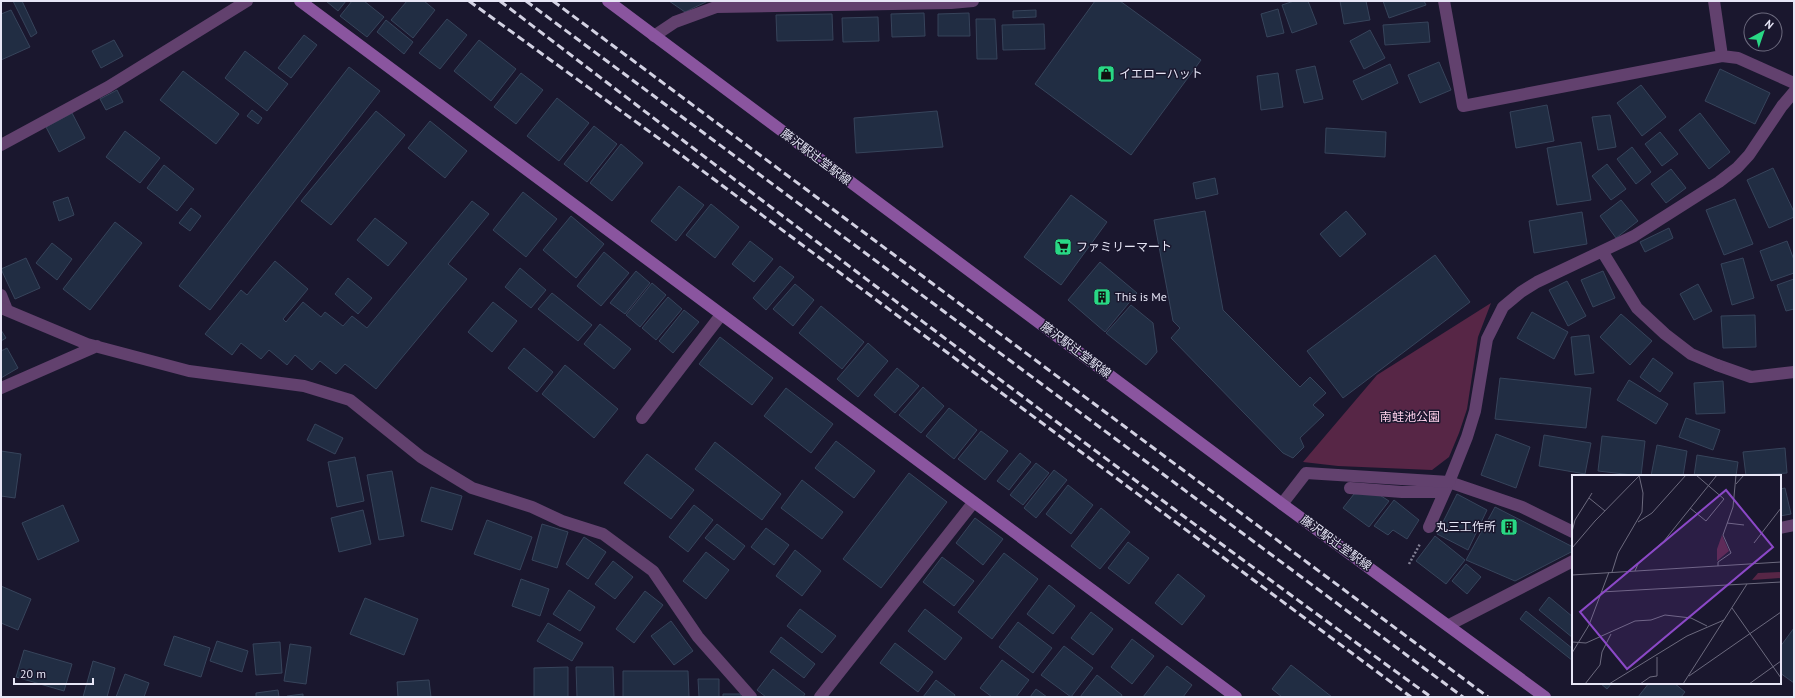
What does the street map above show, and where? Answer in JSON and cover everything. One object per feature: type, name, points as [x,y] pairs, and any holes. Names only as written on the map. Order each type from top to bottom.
[{"type":"street","points":[[1,144],[108,88],[247,1]]},
{"type":"street","points":[[300,1],[973,503],[1236,697]]},
{"type":"street","name":"藤沢駅辻堂駅線","points":[[608,1],[1282,504],[1449,625],[1545,697]]},
{"type":"street","points":[[654,36],[675,22],[716,7],[944,3],[973,1]]},
{"type":"street","points":[[1444,1],[1463,106],[1722,56],[1738,58],[1794,83]]},
{"type":"street","points":[[1714,1],[1722,56]]},
{"type":"street","points":[[1429,527],[1467,437],[1475,411],[1487,339],[1503,307],[1521,292],[1537,282],[1634,236],[1719,182],[1737,168],[1749,155],[1782,106],[1794,92]]},
{"type":"street","points":[[1602,250],[1637,308],[1664,334],[1691,354],[1751,377],[1794,372]]},
{"type":"street","points":[[1,295],[4,309],[88,344],[189,371],[304,386],[350,400],[421,457],[472,488],[532,507],[562,521],[603,534],[653,571],[698,638],[751,697]]},
{"type":"street","points":[[642,418],[721,315]]},
{"type":"street","points":[[1,388],[97,346]]},
{"type":"street","points":[[1282,504],[1306,473],[1447,487],[1522,507],[1572,532]]},
{"type":"street","points":[[1350,488],[1402,492],[1447,487]]},
{"type":"street","points":[[820,697],[973,503]]},
{"type":"street","points":[[1781,528],[1794,525]]},
{"type":"street","points":[[1449,625],[1572,562]]},
{"type":"green space","name":"南蛙池公園","points":[[1491,303],[1478,337],[1467,409],[1449,457],[1432,470],[1338,466],[1303,462],[1377,375]]},
{"type":"building","points":[[13,1],[22,1],[37,33],[31,37]]},
{"type":"building","points":[[326,1],[346,1],[338,11]]},
{"type":"building","points":[[352,1],[364,1],[384,17],[367,37],[340,16]]},
{"type":"building","points":[[407,1],[424,1],[435,10],[413,38],[391,20]]},
{"type":"building","points":[[669,1],[708,1],[685,12]]},
{"type":"building","points":[[1095,1],[1120,1],[1201,60],[1131,155],[1035,84]]},
{"type":"building","points":[[1294,1],[1308,1],[1317,24],[1292,33],[1282,5]]},
{"type":"building","points":[[1340,1],[1366,1],[1370,20],[1344,24]]},
{"type":"building","points":[[1383,1],[1424,1],[1426,5],[1389,18]]},
{"type":"building","points":[[1278,9],[1284,33],[1267,37],[1261,14]]},
{"type":"building","points":[[11,10],[30,47],[1,60],[1,14]]},
{"type":"building","points":[[1036,10],[1036,17],[1013,18],[1013,11]]},
{"type":"building","points":[[924,13],[925,36],[892,37],[891,14]]},
{"type":"building","points":[[969,13],[970,36],[938,36],[938,14]]},
{"type":"building","points":[[832,14],[833,40],[777,41],[776,15]]},
{"type":"building","points":[[878,17],[879,41],[843,42],[842,18]]},
{"type":"building","points":[[447,19],[467,35],[440,69],[419,53]]},
{"type":"building","points":[[976,19],[995,19],[997,59],[977,59]]},
{"type":"building","points":[[386,20],[413,42],[404,54],[377,32]]},
{"type":"building","points":[[1428,22],[1430,42],[1385,45],[1383,25]]},
{"type":"building","points":[[1044,24],[1045,49],[1003,50],[1002,25]]},
{"type":"building","points":[[1370,30],[1385,58],[1364,69],[1350,41]]},
{"type":"building","points":[[304,35],[317,45],[291,78],[278,68]]},
{"type":"building","points":[[114,40],[123,56],[101,68],[92,51]]},
{"type":"building","points":[[479,40],[516,69],[491,101],[454,71]]},
{"type":"building","points":[[245,51],[288,84],[267,111],[225,78]]},
{"type":"building","points":[[1439,62],[1451,90],[1420,103],[1408,75]]},
{"type":"building","points":[[1390,64],[1398,83],[1362,100],[1353,81]]},
{"type":"building","points":[[1315,66],[1323,99],[1304,103],[1296,70]]},
{"type":"building","points":[[349,67],[380,91],[210,310],[179,286]]},
{"type":"building","points":[[1720,69],[1770,93],[1755,124],[1705,101]]},
{"type":"building","points":[[183,71],[239,114],[216,144],[160,100]]},
{"type":"building","points":[[521,73],[543,90],[516,124],[494,107]]},
{"type":"building","points":[[1278,73],[1283,107],[1261,110],[1257,76]]},
{"type":"building","points":[[1641,85],[1666,117],[1642,136],[1617,103]]},
{"type":"building","points":[[117,90],[123,102],[106,110],[100,99]]},
{"type":"building","points":[[557,98],[589,123],[559,161],[527,136]]},
{"type":"building","points":[[1547,105],[1554,141],[1516,148],[1510,112]]},
{"type":"building","points":[[252,110],[262,118],[258,124],[247,116]]},
{"type":"building","points":[[376,111],[405,135],[331,225],[301,201]]},
{"type":"building","points":[[937,111],[943,147],[856,153],[854,118]]},
{"type":"building","points":[[72,113],[85,138],[59,152],[46,127]]},
{"type":"building","points":[[1700,113],[1730,152],[1709,169],[1679,130]]},
{"type":"building","points":[[1610,115],[1616,147],[1598,150],[1592,117]]},
{"type":"building","points":[[430,121],[467,151],[445,178],[408,148]]},
{"type":"building","points":[[594,126],[617,144],[587,182],[564,164]]},
{"type":"building","points":[[1326,128],[1386,132],[1385,157],[1325,153]]},
{"type":"building","points":[[125,131],[160,158],[140,183],[106,157]]},
{"type":"building","points":[[1660,132],[1678,154],[1662,166],[1645,144]]},
{"type":"building","points":[[1581,142],[1591,200],[1557,205],[1547,148]]},
{"type":"building","points":[[621,144],[643,163],[612,201],[590,183]]},
{"type":"building","points":[[1632,147],[1651,172],[1636,184],[1617,159]]},
{"type":"building","points":[[1607,164],[1626,189],[1611,200],[1592,176]]},
{"type":"building","points":[[164,165],[194,189],[177,211],[147,188]]},
{"type":"building","points":[[1773,168],[1794,212],[1794,217],[1769,228],[1747,180]]},
{"type":"building","points":[[1671,169],[1686,188],[1666,203],[1651,184]]},
{"type":"building","points":[[1215,178],[1218,194],[1196,199],[1193,183]]},
{"type":"building","points":[[679,186],[704,205],[676,241],[651,221]]},
{"type":"building","points":[[523,192],[557,219],[526,257],[493,230]]},
{"type":"building","points":[[1071,195],[1107,222],[1061,285],[1024,257]]},
{"type":"building","points":[[68,197],[74,215],[59,221],[53,202]]},
{"type":"building","points":[[1735,199],[1753,244],[1724,255],[1706,210]]},
{"type":"building","points":[[1621,200],[1638,221],[1616,238],[1600,216]]},
{"type":"building","points":[[472,201],[489,214],[448,264],[467,279],[376,389],[345,364],[336,374],[320,361],[312,370],[295,355],[287,365],[269,350],[261,359],[241,343],[232,355],[205,334],[241,290],[247,295],[275,261],[308,289],[283,319],[286,322],[303,302],[321,317],[325,312],[343,326],[352,316],[367,328]]},
{"type":"building","points":[[711,204],[739,227],[715,258],[686,235]]},
{"type":"building","points":[[191,208],[201,216],[190,231],[179,223]]},
{"type":"building","points":[[1205,211],[1223,310],[1300,387],[1310,377],[1326,393],[1313,405],[1324,415],[1300,438],[1304,447],[1293,458],[1283,453],[1171,338],[1180,328],[1173,321],[1154,220]]},
{"type":"building","points":[[1346,211],[1366,234],[1340,257],[1320,234]]},
{"type":"building","points":[[1582,212],[1587,244],[1534,253],[1529,221]]},
{"type":"building","points":[[571,216],[604,244],[576,278],[543,250]]},
{"type":"building","points":[[375,218],[407,243],[388,266],[357,240]]},
{"type":"building","points":[[115,222],[142,243],[90,310],[63,289]]},
{"type":"building","points":[[1669,228],[1673,238],[1645,252],[1640,242]]},
{"type":"building","points":[[750,241],[773,259],[754,282],[732,264]]},
{"type":"building","points":[[1787,241],[1794,260],[1794,273],[1771,281],[1760,251]]},
{"type":"building","points":[[52,243],[72,259],[57,280],[36,263]]},
{"type":"building","points":[[604,252],[629,273],[601,306],[577,286]]},
{"type":"building","points":[[1435,255],[1470,302],[1343,398],[1307,351]]},
{"type":"building","points":[[26,258],[40,288],[15,299],[1,269]]},
{"type":"building","points":[[1743,258],[1754,298],[1732,305],[1721,264]]},
{"type":"building","name":"This is Me","points":[[1100,262],[1137,293],[1105,332],[1068,300]]},
{"type":"building","points":[[780,266],[794,277],[766,310],[753,298]]},
{"type":"building","points":[[520,268],[546,290],[531,308],[505,287]]},
{"type":"building","points":[[636,271],[650,283],[625,314],[610,303]]},
{"type":"building","points":[[1603,271],[1615,298],[1593,307],[1581,280]]},
{"type":"building","points":[[348,278],[372,298],[358,314],[335,294]]},
{"type":"building","points":[[1794,279],[1794,309],[1786,311],[1777,285]]},
{"type":"building","points":[[1567,281],[1586,316],[1568,326],[1549,290]]},
{"type":"building","points":[[652,283],[666,295],[640,327],[626,315]]},
{"type":"building","points":[[795,284],[814,300],[793,326],[773,309]]},
{"type":"building","points":[[1698,284],[1712,311],[1694,320],[1680,294]]},
{"type":"building","points":[[552,293],[592,325],[578,341],[538,309]]},
{"type":"building","points":[[668,297],[682,309],[656,340],[642,328]]},
{"type":"building","points":[[493,302],[517,321],[492,352],[468,332]]},
{"type":"building","points":[[1131,305],[1153,323],[1157,352],[1146,365],[1106,333]]},
{"type":"building","points":[[821,306],[864,342],[842,369],[799,333]]},
{"type":"building","points":[[684,310],[699,322],[673,353],[659,341]]},
{"type":"building","points":[[1532,312],[1568,332],[1554,359],[1517,338]]},
{"type":"building","points":[[1621,314],[1652,341],[1630,365],[1600,337]]},
{"type":"building","points":[[1755,315],[1756,347],[1723,348],[1721,316]]},
{"type":"building","points":[[600,324],[631,349],[614,369],[584,344]]},
{"type":"building","points":[[1,330],[6,338],[1,341]]},
{"type":"building","points":[[1589,335],[1594,373],[1575,375],[1571,337]]},
{"type":"building","points":[[720,337],[773,378],[752,405],[699,364]]},
{"type":"building","points":[[868,343],[888,361],[858,397],[837,379]]},
{"type":"building","points":[[7,348],[18,368],[1,378],[1,351]]},
{"type":"building","points":[[524,348],[553,372],[537,392],[508,368]]},
{"type":"building","points":[[1653,358],[1673,373],[1660,392],[1640,377]]},
{"type":"building","points":[[565,365],[618,409],[594,438],[542,394]]},
{"type":"building","points":[[897,368],[919,386],[895,413],[874,395]]},
{"type":"building","points":[[1500,378],[1591,388],[1586,428],[1495,419]]},
{"type":"building","points":[[1629,380],[1668,404],[1656,424],[1617,400]]},
{"type":"building","points":[[1723,381],[1725,413],[1696,414],[1694,383]]},
{"type":"building","points":[[923,387],[944,406],[921,433],[899,415]]},
{"type":"building","points":[[786,388],[833,424],[811,453],[764,416]]},
{"type":"building","points":[[949,408],[977,430],[954,459],[926,436]]},
{"type":"building","points":[[1686,418],[1720,430],[1713,450],[1679,437]]},
{"type":"building","points":[[315,424],[343,438],[335,454],[307,440]]},
{"type":"building","points":[[981,431],[1008,451],[985,480],[958,459]]},
{"type":"building","points":[[1496,434],[1530,447],[1516,488],[1481,475]]},
{"type":"building","points":[[1544,435],[1591,443],[1585,474],[1539,466]]},
{"type":"building","points":[[1602,436],[1645,441],[1641,475],[1598,471]]},
{"type":"building","points":[[836,441],[875,471],[854,498],[815,468]]},
{"type":"building","points":[[715,442],[781,494],[762,520],[695,469]]},
{"type":"building","points":[[1657,445],[1687,451],[1683,475],[1651,475]]},
{"type":"building","points":[[1785,448],[1787,473],[1746,475],[1743,452]]},
{"type":"building","points":[[1,451],[21,454],[15,498],[1,496]]},
{"type":"building","points":[[1020,453],[1031,462],[1009,490],[997,481]]},
{"type":"building","points":[[647,454],[694,490],[671,519],[624,483]]},
{"type":"building","points":[[1697,455],[1738,462],[1736,475],[1694,475]]},
{"type":"building","points":[[355,457],[364,501],[337,507],[328,462]]},
{"type":"building","points":[[1036,463],[1049,473],[1023,505],[1010,495]]},
{"type":"building","points":[[1054,470],[1067,480],[1036,518],[1024,508]]},
{"type":"building","points":[[392,471],[404,536],[379,540],[367,475]]},
{"type":"building","points":[[909,473],[947,502],[881,588],[843,559]]},
{"type":"building","points":[[802,480],[843,512],[822,539],[781,508]]},
{"type":"building","points":[[1068,485],[1093,505],[1071,534],[1046,514]]},
{"type":"building","points":[[431,487],[462,496],[452,530],[421,521]]},
{"type":"building","points":[[1785,488],[1791,514],[1781,516],[1781,489]]},
{"type":"building","points":[[1375,492],[1389,501],[1369,527],[1343,508],[1354,494]]},
{"type":"building","points":[[1457,494],[1487,510],[1468,550],[1437,534]]},
{"type":"building","points":[[1394,500],[1419,520],[1407,539],[1393,530],[1388,535],[1374,526]]},
{"type":"building","points":[[63,505],[79,541],[38,560],[22,523]]},
{"type":"building","points":[[694,505],[713,520],[688,552],[669,537]]},
{"type":"building","name":"丸三工作所","points":[[1495,507],[1572,546],[1572,552],[1515,581],[1466,560]]},
{"type":"building","points":[[1101,508],[1130,532],[1100,569],[1071,546]]},
{"type":"building","points":[[363,510],[371,544],[339,552],[331,518]]},
{"type":"building","points":[[975,518],[1003,539],[983,565],[956,543]]},
{"type":"building","points":[[487,520],[532,537],[520,570],[474,554]]},
{"type":"building","points":[[542,524],[568,532],[557,568],[532,560]]},
{"type":"building","points":[[717,524],[745,546],[734,560],[705,538]]},
{"type":"building","points":[[766,528],[789,545],[774,565],[751,547]]},
{"type":"building","points":[[1435,536],[1465,560],[1446,584],[1416,561]]},
{"type":"building","points":[[584,537],[606,552],[588,579],[566,564]]},
{"type":"building","points":[[1128,542],[1149,558],[1129,584],[1108,568]]},
{"type":"building","points":[[795,550],[821,571],[802,596],[776,576]]},
{"type":"building","points":[[706,552],[729,570],[706,599],[683,581]]},
{"type":"building","points":[[1004,553],[1038,579],[992,639],[958,612]]},
{"type":"building","points":[[942,557],[974,581],[954,606],[923,582]]},
{"type":"building","points":[[613,561],[633,577],[615,599],[595,584]]},
{"type":"building","points":[[1466,564],[1481,577],[1467,594],[1452,581]]},
{"type":"building","points":[[1178,574],[1205,596],[1182,625],[1155,603]]},
{"type":"building","points":[[521,579],[549,589],[540,616],[512,606]]},
{"type":"building","points":[[1049,585],[1075,606],[1053,634],[1027,614]]},
{"type":"building","points":[[1,586],[31,599],[18,630],[1,623]]},
{"type":"building","points":[[569,590],[595,607],[580,631],[553,614]]},
{"type":"building","points":[[645,591],[663,605],[634,643],[616,629]]},
{"type":"building","points":[[1549,597],[1572,616],[1572,637],[1539,610]]},
{"type":"building","points":[[365,598],[418,619],[404,655],[350,634]]},
{"type":"building","points":[[800,609],[836,636],[822,653],[787,626]]},
{"type":"building","points":[[925,609],[962,638],[945,660],[908,631]]},
{"type":"building","points":[[1526,611],[1572,648],[1572,660],[1520,619]]},
{"type":"building","points":[[1091,612],[1113,629],[1093,655],[1071,638]]},
{"type":"building","points":[[671,621],[693,651],[674,665],[651,636]]},
{"type":"building","points":[[1018,622],[1052,648],[1033,673],[999,647]]},
{"type":"building","points":[[548,623],[583,643],[572,661],[537,641]]},
{"type":"building","points":[[1794,628],[1794,683],[1781,674],[1781,646]]},
{"type":"building","points":[[174,636],[210,648],[201,677],[164,665]]},
{"type":"building","points":[[781,637],[815,664],[804,678],[770,652]]},
{"type":"building","points":[[1132,639],[1154,656],[1132,684],[1111,667]]},
{"type":"building","points":[[217,641],[248,651],[242,672],[210,661]]},
{"type":"building","points":[[280,642],[282,673],[256,675],[253,644]]},
{"type":"building","points":[[895,643],[933,672],[918,692],[880,663]]},
{"type":"building","points":[[290,644],[311,647],[306,684],[284,681]]},
{"type":"building","points":[[1064,646],[1093,668],[1071,697],[1041,675]]},
{"type":"building","points":[[24,650],[72,664],[64,691],[16,677]]},
{"type":"building","points":[[1002,660],[1029,680],[1016,697],[992,697],[980,688]]},
{"type":"building","points":[[93,661],[115,668],[107,697],[83,697]]},
{"type":"building","points":[[1291,665],[1332,697],[1282,697],[1272,689]]},
{"type":"building","points":[[1167,666],[1192,685],[1183,697],[1143,697]]},
{"type":"building","points":[[568,667],[568,697],[534,697],[534,668]]},
{"type":"building","points":[[576,667],[613,667],[614,697],[577,697]]},
{"type":"building","points":[[773,669],[805,694],[803,697],[766,697],[757,690]]},
{"type":"building","points":[[623,671],[688,671],[689,697],[623,697]]},
{"type":"building","points":[[125,674],[149,683],[144,697],[116,697]]},
{"type":"building","points":[[1097,675],[1122,695],[1121,697],[1080,697]]},
{"type":"building","points":[[698,679],[719,679],[719,697],[699,697]]},
{"type":"building","points":[[429,680],[431,697],[398,697],[397,682]]},
{"type":"building","points":[[936,680],[955,695],[954,697],[923,697]]},
{"type":"building","points":[[1601,684],[1611,684],[1607,689]]},
{"type":"building","points":[[1648,684],[1675,684],[1685,692],[1681,697],[1638,697]]},
{"type":"building","points":[[1036,689],[1047,697],[1030,697]]},
{"type":"building","points":[[278,690],[279,697],[256,697],[256,693]]},
{"type":"building","points":[[303,694],[303,697],[287,697],[287,696]]},
{"type":"building","points":[[723,694],[741,694],[741,697],[723,697]]},
{"type":"railway","points":[[469,1],[661,140],[1411,697]]},
{"type":"railway","points":[[500,1],[963,352],[1196,526],[1431,697]]},
{"type":"railway","points":[[526,1],[1463,697]]},
{"type":"railway","points":[[553,1],[1488,697]]},
{"type":"place","name":"イエローハット","points":[[1106,74]]},
{"type":"place","name":"ファミリーマート","points":[[1063,247]]},
{"type":"place","name":"This is Me","points":[[1102,297]]},
{"type":"place","name":"丸三工作所","points":[[1509,527]]}]
